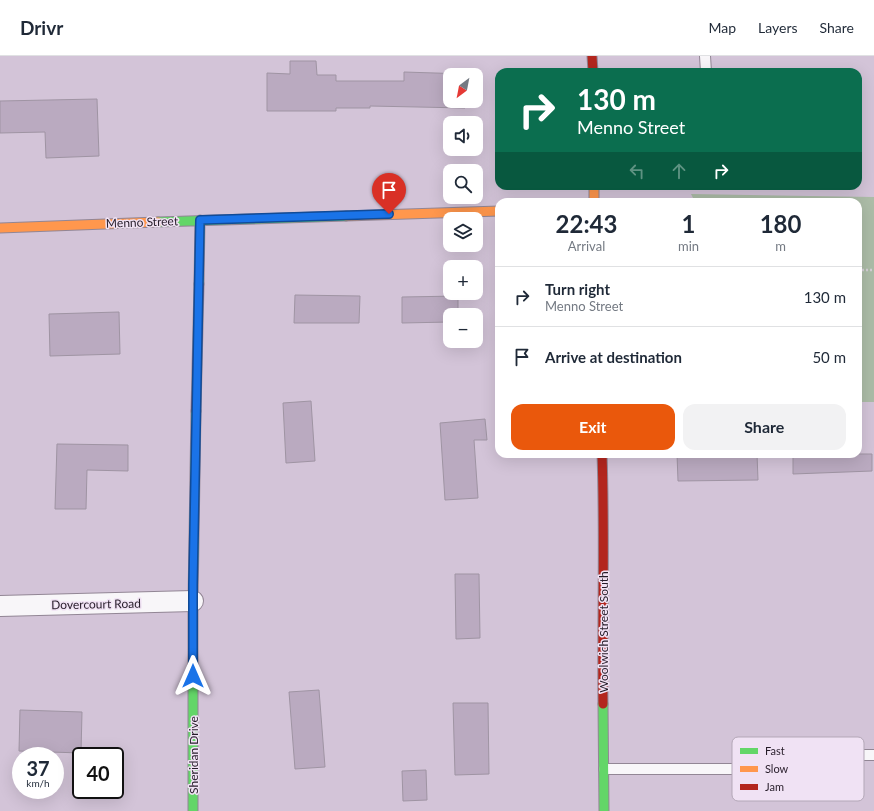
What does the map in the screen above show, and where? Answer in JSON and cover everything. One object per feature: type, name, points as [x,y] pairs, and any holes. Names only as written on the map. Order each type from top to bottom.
[{"type":"street","points":[[592,56],[592,68]]},
{"type":"street","name":"Menno Street","points":[[0,228],[495,211]]},
{"type":"street","name":"Sheridan Drive","points":[[193,811],[193,601],[200,220]]},
{"type":"street","name":"Woolwich Street South","points":[[602,458],[604,510],[602,641],[604,811]]},
{"type":"street","name":"Dovercourt Road","points":[[0,606],[193,601]]},
{"type":"lane","points":[[706,56],[706,68]]},
{"type":"lane","points":[[604,769],[732,770]]},
{"type":"path","points":[[862,270],[874,270]]},
{"type":"green space","points":[[691,194],[874,197],[874,402],[862,402],[862,198],[693,198]]},
{"type":"building","points":[[290,61],[316,61],[317,75],[336,75],[336,81],[404,81],[404,72],[443,73],[443,108],[370,106],[370,108],[336,108],[336,111],[267,111],[267,73],[290,74]]},
{"type":"building","points":[[97,99],[99,156],[46,158],[45,132],[0,133],[0,101]]},
{"type":"building","points":[[295,295],[360,296],[359,323],[294,323]]},
{"type":"building","points":[[443,296],[443,300],[458,300],[458,308],[443,308],[443,322],[402,323],[402,297]]},
{"type":"building","points":[[119,312],[120,354],[50,356],[49,314]]},
{"type":"building","points":[[311,401],[315,461],[286,463],[283,403]]},
{"type":"building","points":[[485,419],[487,440],[474,440],[478,498],[445,500],[440,423]]},
{"type":"building","points":[[57,444],[128,445],[128,471],[87,470],[86,509],[55,509]]},
{"type":"building","points":[[862,454],[872,454],[872,471],[793,474],[793,458],[862,458]]},
{"type":"building","points":[[677,458],[757,458],[758,480],[678,481]]},
{"type":"building","points":[[455,574],[479,574],[480,638],[456,639]]},
{"type":"building","points":[[319,690],[325,767],[295,769],[289,692]]},
{"type":"building","points":[[453,703],[488,703],[489,774],[455,775]]},
{"type":"building","points":[[20,710],[82,712],[81,747],[72,747],[72,753],[64,752],[64,747],[19,747]]},
{"type":"building","points":[[426,770],[427,800],[403,801],[402,771]]},
{"type":"traffic: fast","points":[[158,222],[346,216]]},
{"type":"traffic: fast","points":[[199,284],[200,220]]},
{"type":"traffic: fast","points":[[193,811],[193,601],[196,411]]},
{"type":"traffic: fast","points":[[603,704],[604,811]]},
{"type":"traffic: slow","points":[[594,190],[594,198]]},
{"type":"traffic: slow","points":[[346,216],[495,211]]},
{"type":"traffic: slow","points":[[0,228],[158,222]]},
{"type":"traffic: jam","points":[[592,56],[593,68]]},
{"type":"traffic: jam","points":[[196,411],[199,284]]},
{"type":"traffic: jam","points":[[602,458],[603,704]]},
{"type":"route","points":[[193,676],[193,585],[200,220],[389,214]]}]
